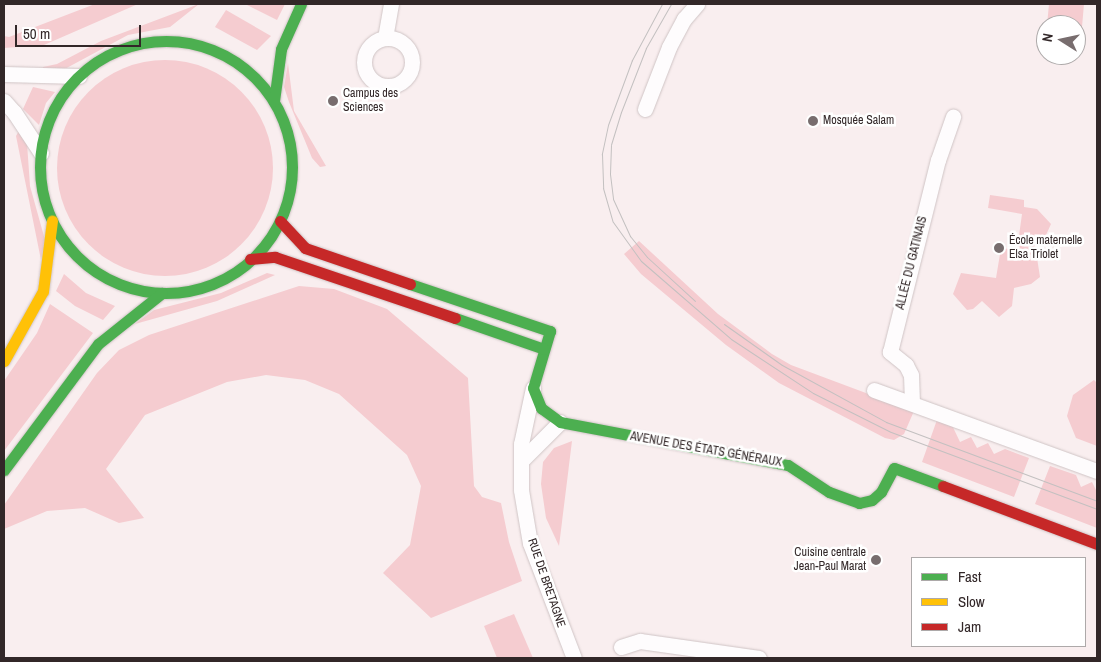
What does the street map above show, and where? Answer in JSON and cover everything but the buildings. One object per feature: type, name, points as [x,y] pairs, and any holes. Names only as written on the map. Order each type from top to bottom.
[{"type":"main road","points":[[274,101],[281,49],[301,4]]},
{"type":"main road","points":[[179,41],[207,48],[242,66],[274,101],[285,126],[291,151],[291,183],[280,221],[268,242],[232,275],[210,286],[162,293],[139,290],[97,272],[79,258],[52,221],[42,188],[41,153],[55,107],[79,76],[112,53],[150,42],[179,41]]},
{"type":"main road","points":[[242,66],[262,61],[281,49]]},
{"type":"main road","points":[[4,361],[30,319],[43,291],[52,221]]},
{"type":"main road","name":"RUE DE BRETAGNE","points":[[280,221],[305,248],[550,331],[533,388]]},
{"type":"main road","points":[[250,259],[275,257],[544,349]]},
{"type":"main road","points":[[4,470],[98,344],[162,293]]},
{"type":"main road","name":"AVENUE DES ÉTATS GÉNÉRAUX","points":[[533,388],[541,408],[560,422],[788,465],[829,492],[859,503],[872,500],[881,492],[894,468],[1097,544]]},
{"type":"street","points":[[386,38],[391,4]]},
{"type":"street","points":[[645,109],[669,47],[684,19],[697,4]]},
{"type":"street","points":[[4,74],[79,76]]},
{"type":"street","points":[[4,101],[14,112],[41,153]]},
{"type":"street","name":"ALLÉE DU GATINAIS","points":[[912,403],[911,375],[906,364],[890,352],[938,160],[953,118]]},
{"type":"street","name":"RUE DE BRETAGNE","points":[[533,388],[521,444],[521,490],[530,543],[574,658]]},
{"type":"street","points":[[874,390],[1097,471]]},
{"type":"street","points":[[521,461],[560,422]]},
{"type":"street","points":[[621,647],[640,641],[759,658]]},
{"type":"shaded area","points":[[95,4],[138,4],[44,45],[4,48],[4,36],[9,37]]},
{"type":"shaded area","points":[[199,4],[170,27],[128,35],[61,71],[40,74],[43,67],[57,64],[101,41]]},
{"type":"shaded area","points":[[245,4],[285,4],[277,20]]},
{"type":"shaded area","points":[[1049,4],[1084,4],[1083,15],[1048,15]]},
{"type":"shaded area","points":[[226,10],[271,36],[257,50],[215,27]]},
{"type":"shaded area","points":[[154,60],[176,60],[196,64],[216,72],[242,91],[261,117],[265,126],[273,157],[273,179],[265,210],[261,219],[242,245],[216,264],[196,272],[176,276],[154,276],[134,272],[114,264],[96,252],[81,237],[69,219],[61,199],[57,179],[57,157],[61,137],[69,117],[81,99],[96,84],[114,72],[134,64]]},
{"type":"shaded area","points":[[288,63],[294,111],[326,166],[320,167],[312,158],[289,102],[284,87]]},
{"type":"shaded area","points":[[33,87],[55,92],[46,103],[39,125],[23,109]]},
{"type":"shaded area","points":[[20,129],[27,143],[30,186],[45,240],[41,260],[16,136]]},
{"type":"shaded area","points":[[990,195],[1024,200],[1024,207],[1037,209],[1051,224],[1046,235],[1035,245],[1040,277],[1031,284],[1014,288],[1012,306],[999,317],[982,301],[973,309],[967,310],[953,294],[961,273],[996,278],[1001,248],[1017,250],[1022,214],[988,208]]},
{"type":"shaded area","points":[[639,241],[718,314],[772,354],[791,365],[914,411],[904,434],[894,440],[885,438],[779,383],[726,345],[641,274],[624,254]]},
{"type":"shaded area","points":[[267,273],[275,275],[217,301],[135,324],[154,310],[221,293]]},
{"type":"shaded area","points":[[64,274],[86,293],[115,306],[103,320],[75,306],[56,291]]},
{"type":"shaded area","points":[[299,286],[334,289],[387,309],[468,378],[474,486],[482,497],[501,503],[509,542],[522,581],[431,618],[383,573],[410,545],[421,486],[407,455],[339,394],[305,380],[266,375],[227,382],[145,415],[106,469],[144,518],[119,523],[85,508],[47,511],[4,529],[4,505],[97,373],[119,350],[149,335]]},
{"type":"shaded area","points":[[50,304],[93,333],[4,451],[4,381],[37,333]]},
{"type":"shaded area","points":[[1094,380],[1097,383],[1097,446],[1076,438],[1067,416],[1073,395]]},
{"type":"shaded area","points":[[938,417],[950,421],[960,442],[971,437],[977,448],[988,443],[994,454],[1005,449],[1029,458],[1014,497],[922,462]]},
{"type":"shaded area","points":[[572,441],[559,546],[546,518],[541,484],[543,462],[554,448]]},
{"type":"shaded area","points":[[1050,466],[1076,475],[1081,487],[1092,482],[1097,492],[1097,528],[1035,504]]},
{"type":"shaded area","points":[[514,614],[533,658],[497,658],[484,626]]},
{"type":"tram line","points":[[662,4],[632,60],[608,125],[602,154],[603,188],[613,222],[641,261],[731,339],[813,393],[891,432],[1097,509]]},
{"type":"tram line","points":[[671,4],[646,48],[621,112],[611,145],[610,174],[613,199],[630,236],[647,257],[695,301]]},
{"type":"tram line","points":[[724,324],[782,365],[886,422],[1097,501]]},
{"type":"traffic: fast","points":[[274,101],[281,49],[301,4]]},
{"type":"traffic: fast","points":[[166,41],[191,44],[214,51],[236,62],[255,78],[271,97],[282,119],[289,142],[292,167],[289,192],[282,215],[271,237],[255,256],[236,272],[214,283],[191,290],[166,293],[141,290],[118,283],[96,272],[77,256],[61,237],[50,215],[43,192],[40,167],[43,142],[50,119],[61,97],[77,78],[96,62],[118,51],[141,44],[166,41]]},
{"type":"traffic: fast","points":[[410,284],[550,331],[533,388],[541,408],[560,422],[788,465],[829,492],[859,503],[872,500],[881,492],[894,468],[943,486]]},
{"type":"traffic: fast","points":[[4,470],[98,344],[162,293]]},
{"type":"traffic: fast","points":[[455,318],[544,349]]},
{"type":"traffic: slow","points":[[4,361],[43,291],[52,221]]},
{"type":"traffic: jam","points":[[280,221],[305,248],[410,284]]},
{"type":"traffic: jam","points":[[250,259],[275,257],[455,318]]},
{"type":"traffic: jam","points":[[943,486],[1097,544]]},
{"type":"place","name":"Campus des Sciences","points":[[333,101]]},
{"type":"place","name":"Mosquée Salam","points":[[813,121]]},
{"type":"place","name":"École maternelle Elsa Triolet","points":[[999,248]]},
{"type":"place","name":"Cuisine centrale Jean-Paul Marat","points":[[876,560]]}]
